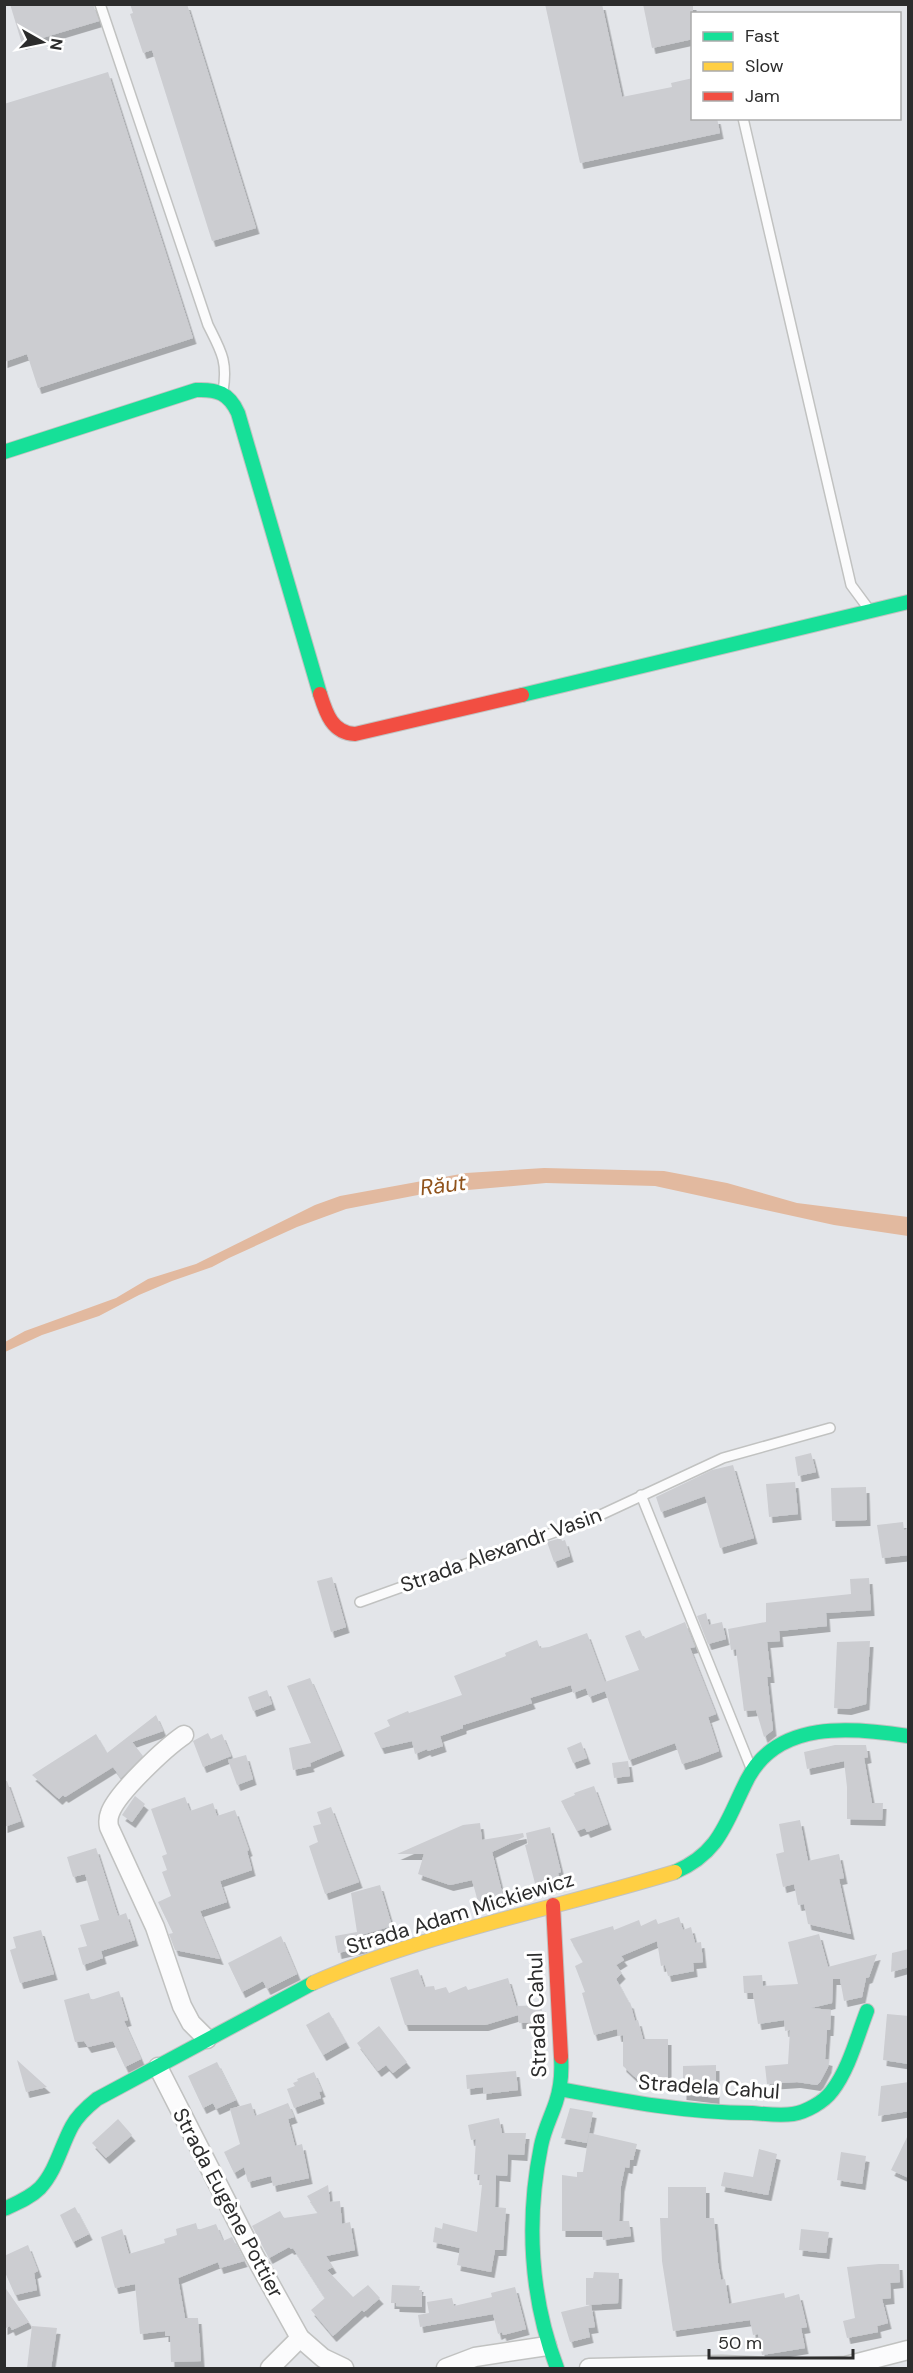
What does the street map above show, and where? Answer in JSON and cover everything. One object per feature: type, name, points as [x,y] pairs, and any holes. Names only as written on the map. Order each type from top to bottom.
[{"type":"street","points":[[4,452],[196,390],[211,388],[223,392],[232,399],[326,714],[335,727],[346,734],[358,735],[909,602]]},
{"type":"street","name":"Strada Adam Mickiewicz","points":[[4,2209],[28,2199],[43,2187],[79,2115],[95,2100],[298,1990],[358,1964],[454,1932],[674,1872],[699,1860],[729,1820],[752,1770],[772,1747],[810,1733],[857,1730],[909,1737]]},
{"type":"street","points":[[184,1735],[158,1757],[124,1792],[110,1812],[109,1827],[155,1927],[182,2006],[191,2024],[207,2039]]},
{"type":"street","name":"Strada Cahul","points":[[553,1905],[560,2019],[560,2089],[542,2141],[534,2194],[535,2280],[547,2346],[556,2368]]},
{"type":"street","name":"Stradela Cahul","points":[[560,2089],[627,2102],[686,2110],[794,2114],[818,2104],[832,2092],[843,2073],[867,2011]]},
{"type":"street","name":"Strada Eugène Pottier","points":[[158,2067],[254,2255],[300,2338],[323,2358],[344,2368]]},
{"type":"street","points":[[270,2368],[300,2338]]},
{"type":"street","points":[[446,2368],[475,2357],[547,2346]]},
{"type":"street","points":[[589,2368],[722,2365],[795,2368],[846,2366],[909,2350]]},
{"type":"lane","points":[[100,4],[208,325],[220,349],[226,371],[223,392]]},
{"type":"lane","points":[[742,120],[851,585],[871,611]]},
{"type":"lane","name":"Strada Alexandr Vasin","points":[[360,1602],[594,1518],[723,1458],[830,1428]]},
{"type":"lane","points":[[640,1495],[752,1770]]},
{"type":"water","name":"Răut","points":[[544,1168],[664,1171],[727,1183],[797,1203],[908,1217],[908,1236],[834,1225],[655,1186],[546,1183],[423,1194],[346,1209],[297,1227],[212,1267],[139,1295],[99,1316],[42,1335],[5,1352],[5,1342],[25,1331],[116,1298],[148,1279],[196,1264],[315,1205],[340,1196],[466,1173]]},
{"type":"building","points":[[10,4],[93,4],[99,21],[22,44]]},
{"type":"building","points":[[130,4],[187,4],[256,228],[212,241],[152,50],[143,53],[130,14],[133,13]]},
{"type":"building","points":[[545,4],[602,4],[622,97],[672,87],[671,83],[691,78],[691,120],[717,120],[720,133],[580,163]]},
{"type":"building","points":[[643,4],[693,4],[691,39],[652,48]]},
{"type":"building","points":[[108,72],[193,338],[38,388],[27,354],[4,362],[4,104]]},
{"type":"building","points":[[811,1453],[816,1472],[798,1476],[795,1457]]},
{"type":"building","points":[[733,1465],[754,1538],[720,1548],[705,1496],[661,1512],[656,1497],[712,1470]]},
{"type":"building","points":[[795,1482],[798,1514],[769,1517],[766,1484]]},
{"type":"building","points":[[866,1487],[867,1520],[832,1521],[831,1488]]},
{"type":"building","points":[[903,1522],[904,1530],[909,1529],[909,1555],[882,1558],[877,1525]]},
{"type":"building","points":[[561,1538],[562,1541],[565,1540],[570,1556],[554,1562],[547,1542]]},
{"type":"building","points":[[332,1577],[346,1627],[331,1632],[317,1581]]},
{"type":"building","points":[[869,1578],[871,1610],[826,1613],[827,1626],[779,1631],[780,1641],[767,1642],[771,1677],[767,1677],[773,1730],[764,1737],[756,1710],[744,1711],[736,1649],[731,1650],[728,1629],[766,1622],[766,1603],[851,1594],[850,1579]]},
{"type":"building","points":[[706,1613],[709,1625],[722,1622],[726,1639],[708,1644],[697,1616]]},
{"type":"building","points":[[685,1622],[695,1647],[690,1648],[716,1714],[708,1717],[719,1751],[698,1759],[682,1764],[675,1743],[629,1760],[605,1691],[589,1697],[586,1688],[573,1693],[571,1685],[530,1698],[532,1703],[463,1725],[463,1728],[440,1736],[443,1746],[428,1751],[427,1749],[415,1754],[412,1741],[381,1748],[374,1733],[390,1726],[387,1720],[408,1711],[409,1713],[462,1695],[454,1676],[506,1656],[505,1653],[537,1640],[540,1648],[549,1647],[587,1633],[605,1682],[639,1670],[625,1636],[640,1630],[644,1639]]},
{"type":"building","points":[[870,1641],[866,1704],[848,1709],[834,1708],[837,1642]]},
{"type":"building","points":[[310,1678],[341,1750],[310,1763],[311,1766],[293,1770],[289,1748],[311,1743],[287,1686]]},
{"type":"building","points":[[267,1690],[272,1704],[253,1711],[248,1697]]},
{"type":"building","points":[[156,1715],[163,1731],[132,1742],[143,1756],[121,1778],[113,1767],[59,1799],[32,1775],[96,1734],[107,1753]]},
{"type":"building","points":[[208,1733],[211,1739],[222,1734],[231,1756],[203,1767],[193,1741]]},
{"type":"building","points":[[581,1742],[587,1758],[573,1763],[567,1748]]},
{"type":"building","points":[[835,1745],[866,1745],[868,1757],[864,1758],[872,1803],[883,1803],[882,1820],[847,1819],[844,1761],[807,1769],[804,1752]]},
{"type":"building","points":[[246,1755],[253,1779],[237,1785],[228,1760]]},
{"type":"building","points":[[628,1761],[630,1776],[614,1778],[612,1763]]},
{"type":"building","points":[[4,1781],[7,1781],[21,1821],[4,1827]]},
{"type":"building","points":[[594,1786],[608,1824],[587,1832],[585,1828],[577,1831],[561,1801],[575,1795],[574,1793]]},
{"type":"building","points":[[135,1796],[145,1804],[132,1822],[122,1815]]},
{"type":"building","points":[[185,1797],[190,1811],[213,1803],[217,1816],[235,1810],[249,1850],[247,1851],[252,1870],[220,1881],[227,1902],[200,1911],[220,1959],[175,1950],[169,1934],[173,1933],[158,1902],[171,1896],[162,1872],[167,1870],[162,1856],[167,1854],[151,1809]]},
{"type":"building","points":[[331,1807],[359,1882],[325,1894],[309,1846],[318,1842],[313,1826],[321,1824],[317,1812]]},
{"type":"building","points":[[800,1820],[808,1861],[839,1854],[844,1878],[839,1879],[851,1934],[808,1924],[804,1904],[798,1905],[794,1884],[783,1887],[776,1854],[784,1852],[779,1824]]},
{"type":"building","points":[[480,1823],[482,1840],[523,1833],[524,1837],[492,1852],[503,1896],[478,1902],[472,1880],[450,1885],[418,1874],[424,1854],[397,1854],[463,1825]]},
{"type":"building","points":[[550,1827],[561,1872],[558,1873],[561,1885],[537,1891],[525,1845],[528,1844],[526,1833]]},
{"type":"building","points":[[96,1848],[118,1916],[126,1913],[135,1940],[101,1951],[103,1958],[83,1965],[78,1948],[87,1946],[80,1925],[99,1920],[85,1874],[73,1877],[67,1857]]},
{"type":"building","points":[[380,1885],[392,1926],[361,1935],[364,1947],[338,1953],[335,1936],[357,1932],[351,1893]]},
{"type":"building","points":[[679,1917],[683,1930],[691,1927],[695,1943],[701,1942],[703,1962],[693,1963],[694,1971],[668,1976],[665,1965],[661,1966],[657,1941],[621,1956],[624,1960],[616,1965],[622,1973],[616,1979],[630,2002],[643,2039],[668,2039],[668,2080],[637,2079],[623,2066],[623,2035],[618,2036],[617,2029],[594,2035],[582,1993],[585,1992],[575,1966],[583,1962],[570,1939],[613,1926],[614,1930],[639,1920],[641,1926],[656,1919],[658,1924]]},
{"type":"building","points":[[41,1930],[54,1974],[20,1983],[10,1950],[16,1948],[13,1937]]},
{"type":"building","points":[[819,1934],[828,1967],[877,1954],[869,1977],[866,1978],[862,1997],[844,2001],[840,1979],[833,1979],[832,2003],[811,2008],[831,2010],[825,2059],[829,2060],[828,2067],[820,2082],[817,2085],[797,2082],[767,2084],[765,2066],[788,2064],[790,2030],[785,2031],[784,2020],[758,2024],[753,1993],[744,1993],[743,1976],[762,1975],[763,1986],[798,1984],[788,1942]]},
{"type":"building","points":[[281,1936],[297,1974],[267,1989],[263,1981],[242,1992],[228,1963]]},
{"type":"building","points":[[909,1949],[909,1967],[891,1972],[892,1953]]},
{"type":"building","points":[[418,1969],[424,1987],[434,1986],[435,1990],[446,1987],[449,1993],[466,1986],[468,1990],[508,1978],[518,2012],[517,2006],[542,2005],[542,2022],[519,2023],[518,2015],[485,2025],[405,2025],[390,1978]]},
{"type":"building","points":[[119,1991],[128,2020],[124,2021],[141,2059],[125,2067],[113,2041],[88,2047],[84,2041],[75,2042],[64,2000],[89,1993],[91,2000]]},
{"type":"building","points":[[329,2012],[346,2042],[323,2055],[306,2025]]},
{"type":"building","points":[[887,2014],[909,2016],[909,2064],[883,2060]]},
{"type":"building","points":[[379,2026],[407,2062],[393,2073],[386,2065],[378,2071],[357,2043]]},
{"type":"building","points":[[17,2060],[47,2087],[26,2092]]},
{"type":"building","points":[[217,2062],[236,2100],[216,2109],[213,2103],[203,2108],[188,2076]]},
{"type":"building","points":[[716,2065],[716,2098],[683,2094],[683,2066]]},
{"type":"building","points":[[516,2071],[518,2090],[483,2094],[483,2087],[467,2089],[466,2075]]},
{"type":"building","points":[[314,2072],[322,2091],[319,2092],[321,2098],[294,2108],[287,2089],[295,2086],[293,2083],[298,2081],[297,2079]]},
{"type":"building","points":[[909,2082],[909,2111],[878,2116],[881,2086]]},
{"type":"building","points":[[251,2103],[255,2116],[288,2103],[294,2117],[288,2119],[295,2146],[302,2144],[309,2178],[273,2186],[271,2176],[248,2182],[244,2167],[234,2173],[224,2152],[240,2144],[230,2109]]},
{"type":"building","points":[[570,2108],[593,2112],[587,2143],[561,2138]]},
{"type":"building","points":[[499,2118],[502,2133],[526,2133],[524,2155],[508,2154],[507,2176],[496,2175],[495,2207],[506,2208],[503,2250],[495,2250],[491,2272],[457,2265],[460,2248],[433,2242],[435,2227],[442,2229],[443,2223],[477,2232],[482,2185],[479,2185],[480,2175],[474,2174],[476,2139],[471,2140],[468,2125]]},
{"type":"building","points":[[118,2119],[132,2135],[106,2158],[92,2143]]},
{"type":"building","points":[[589,2133],[637,2144],[629,2168],[625,2167],[621,2186],[619,2221],[629,2221],[631,2236],[603,2240],[602,2231],[562,2231],[562,2175],[577,2177],[577,2172],[583,2172]]},
{"type":"building","points":[[909,2133],[909,2178],[891,2170]]},
{"type":"building","points":[[759,2149],[777,2154],[768,2195],[721,2186],[724,2172],[753,2177]]},
{"type":"building","points":[[841,2152],[866,2156],[862,2184],[837,2180]]},
{"type":"building","points":[[328,2185],[330,2202],[340,2201],[342,2224],[350,2222],[355,2250],[326,2256],[333,2267],[327,2270],[353,2297],[368,2285],[380,2298],[364,2312],[362,2310],[333,2336],[311,2310],[325,2298],[293,2248],[289,2247],[269,2258],[252,2226],[280,2211],[284,2218],[318,2213],[307,2196]]},
{"type":"building","points":[[668,2187],[706,2187],[706,2218],[714,2218],[718,2263],[721,2280],[725,2279],[729,2304],[784,2293],[785,2298],[799,2294],[807,2327],[801,2328],[805,2348],[762,2355],[758,2334],[753,2335],[750,2320],[673,2331],[662,2261],[660,2218],[668,2218]]},
{"type":"building","points":[[75,2207],[89,2234],[73,2242],[60,2215]]},
{"type":"building","points":[[196,2223],[198,2230],[216,2224],[223,2241],[232,2237],[244,2261],[220,2268],[218,2262],[178,2278],[185,2318],[198,2318],[201,2361],[171,2362],[170,2336],[165,2336],[165,2331],[140,2334],[135,2284],[115,2288],[101,2237],[122,2229],[129,2254],[165,2243],[164,2239],[177,2235],[176,2229]]},
{"type":"building","points":[[801,2229],[829,2232],[826,2253],[799,2250]]},
{"type":"building","points":[[28,2245],[38,2271],[34,2273],[37,2290],[15,2295],[4,2270],[4,2256]]},
{"type":"building","points":[[899,2264],[900,2282],[890,2283],[891,2298],[882,2299],[888,2323],[877,2326],[878,2332],[847,2338],[843,2321],[855,2318],[847,2267]]},
{"type":"building","points":[[594,2272],[619,2273],[618,2303],[586,2305],[586,2278],[593,2278]]},
{"type":"building","points":[[392,2285],[420,2286],[422,2307],[396,2306],[396,2303],[391,2303]]},
{"type":"building","points":[[4,2286],[29,2322],[12,2330],[10,2326],[4,2329]]},
{"type":"building","points":[[515,2287],[526,2329],[503,2335],[502,2332],[498,2334],[493,2314],[420,2327],[418,2315],[429,2313],[427,2302],[452,2298],[454,2306],[492,2297],[491,2293]]},
{"type":"building","points":[[591,2305],[595,2327],[588,2328],[590,2337],[570,2342],[561,2312]]},
{"type":"building","points":[[32,2326],[57,2328],[51,2368],[27,2368]]},
{"type":"traffic: fast","points":[[4,452],[196,390],[210,390],[226,397],[238,413],[320,694]]},
{"type":"traffic: fast","points":[[522,695],[908,602]]},
{"type":"traffic: fast","points":[[675,1872],[703,1855],[712,1845],[727,1822],[747,1780],[760,1761],[777,1747],[796,1737],[840,1730],[908,1736]]},
{"type":"traffic: fast","points":[[4,2209],[28,2197],[46,2181],[74,2122],[97,2099],[313,1983]]},
{"type":"traffic: fast","points":[[560,2089],[680,2109],[778,2115],[798,2113],[814,2106],[832,2091],[848,2063],[867,2011]]},
{"type":"traffic: fast","points":[[557,2368],[541,2314],[536,2286],[532,2230],[536,2174],[542,2140],[559,2091],[561,2057]]},
{"type":"traffic: slow","points":[[313,1983],[401,1949],[675,1872]]},
{"type":"traffic: jam","points":[[320,694],[335,726],[347,733],[355,734],[522,695]]},
{"type":"traffic: jam","points":[[553,1905],[561,2057]]}]
